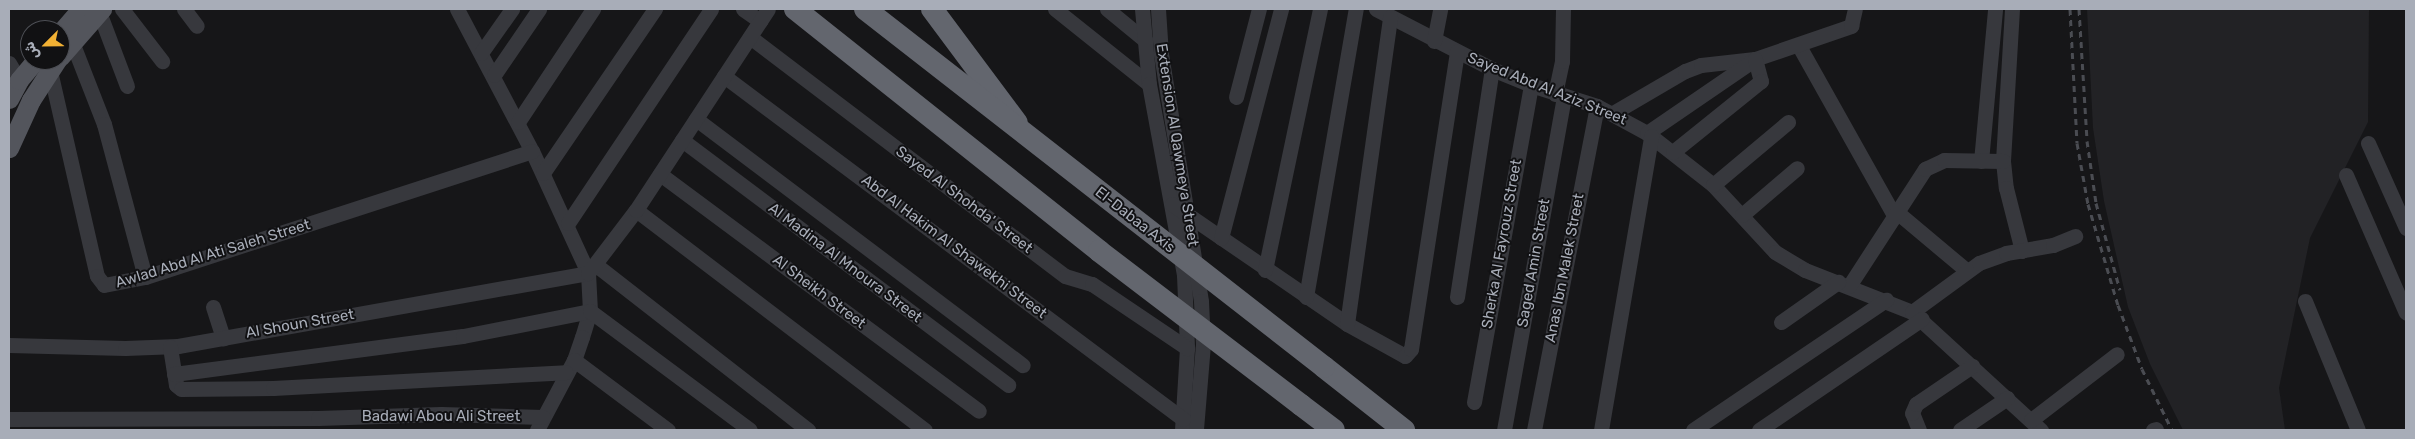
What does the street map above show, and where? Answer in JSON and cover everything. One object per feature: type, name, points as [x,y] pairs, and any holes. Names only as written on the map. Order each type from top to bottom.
[{"type":"highway","points":[[795,9],[1069,227],[1334,430]]},
{"type":"highway","name":"El-Dabaa Axis","points":[[865,9],[1404,430]]},
{"type":"highway","points":[[932,9],[1022,130]]},
{"type":"main road","points":[[70,33],[94,10]]},
{"type":"main road","points":[[9,99],[19,80],[37,70]]},
{"type":"main road","points":[[9,148],[47,70]]},
{"type":"street","points":[[122,9],[162,61]]},
{"type":"street","points":[[184,9],[197,26]]},
{"type":"street","points":[[457,9],[518,122],[592,269],[808,430]]},
{"type":"street","points":[[481,53],[512,9]]},
{"type":"street","points":[[494,76],[539,9]]},
{"type":"street","points":[[518,122],[593,9]]},
{"type":"street","points":[[543,173],[655,9]]},
{"type":"street","points":[[568,223],[711,9]]},
{"type":"street","points":[[539,427],[570,366],[590,311],[592,269],[636,210],[764,15],[743,9]]},
{"type":"street","points":[[1055,9],[1149,84]]},
{"type":"street","points":[[1107,9],[1146,41]]},
{"type":"street","name":"Extension Al Qawmeya Street","points":[[1142,9],[1149,84],[1184,275],[1187,348],[1183,424]]},
{"type":"street","name":"Extension Al Qawmeya Street","points":[[1158,9],[1161,54],[1202,302],[1203,344],[1196,430]]},
{"type":"street","points":[[1236,97],[1258,9]]},
{"type":"street","points":[[1221,238],[1281,9]]},
{"type":"street","points":[[1265,270],[1320,9]]},
{"type":"street","points":[[1306,297],[1356,9]]},
{"type":"street","name":"Sayed Abd Al Aziz Street","points":[[1376,9],[1397,16],[1434,41],[1492,69],[1531,86],[1614,113],[1649,134],[1674,152],[1713,185],[1775,252],[1789,262],[1886,300],[1917,316],[2036,425]]},
{"type":"street","points":[[1434,41],[1440,9]]},
{"type":"street","name":"Saged Amin Street","points":[[1504,430],[1559,95],[1563,9]]},
{"type":"street","points":[[1614,113],[1685,71],[1701,65],[1755,59],[1799,46],[1851,26],[1855,9]]},
{"type":"street","points":[[1981,161],[1996,9]]},
{"type":"street","points":[[2012,9],[2003,161],[2006,188],[2022,251]]},
{"type":"street","points":[[94,10],[127,86]]},
{"type":"street","points":[[1347,324],[1397,16]]},
{"type":"street","name":"Sayed Al Shohda' Street","points":[[750,37],[1065,276],[1092,284],[1187,348]]},
{"type":"street","points":[[70,46],[104,124],[145,278]]},
{"type":"street","points":[[1799,46],[1897,215],[1967,271]]},
{"type":"street","points":[[1172,204],[1265,270],[1347,324],[1405,356],[1411,349],[1457,52]]},
{"type":"street","points":[[1601,430],[1649,134],[1755,59]]},
{"type":"street","points":[[1674,152],[1761,81],[1755,59]]},
{"type":"street","points":[[9,63],[19,80]]},
{"type":"street","points":[[1457,297],[1492,69]]},
{"type":"street","name":"Awlad Abd Al Ati Saleh Street","points":[[53,70],[99,282],[108,286],[145,278],[532,151]]},
{"type":"street","name":"Abd Al Hakim Al Shawekhi Street","points":[[724,76],[1183,424]]},
{"type":"street","name":"Sherka Al Fayrouz Street","points":[[1474,402],[1531,86]]},
{"type":"street","name":"Anas Ibn Malek Street","points":[[1534,430],[1597,106]]},
{"type":"street","points":[[696,119],[1023,365]]},
{"type":"street","points":[[1713,185],[1788,122]]},
{"type":"street","name":"Al Madina Al Mnoura Street","points":[[682,140],[1008,385]]},
{"type":"street","points":[[2368,144],[2406,228]]},
{"type":"street","points":[[1781,322],[1844,284],[1897,215],[1925,169],[1935,162],[2003,161]]},
{"type":"street","points":[[1742,215],[1797,168]]},
{"type":"street","name":"Al Sheikh Street","points":[[660,174],[979,411]]},
{"type":"street","points":[[2346,175],[2406,313]]},
{"type":"street","points":[[636,210],[925,430]]},
{"type":"street","points":[[1759,430],[1917,316],[1967,271],[1992,257],[2022,251],[2075,236]]},
{"type":"street","name":"Al Shoun Street","points":[[9,345],[170,347],[592,269]]},
{"type":"street","points":[[1693,430],[1886,300]]},
{"type":"street","points":[[2305,301],[2358,430]]},
{"type":"street","points":[[213,307],[223,338]]},
{"type":"street","points":[[174,374],[462,336],[590,311],[750,430]]},
{"type":"street","points":[[170,347],[176,385],[181,389],[281,388],[570,366],[668,430]]},
{"type":"street","points":[[2036,425],[2117,354]]},
{"type":"street","points":[[1919,430],[1912,413],[1916,404],[1972,366]]},
{"type":"street","points":[[1960,430],[2007,398]]},
{"type":"street","name":"Badawi Abou Ali Street","points":[[9,419],[318,418],[441,414],[539,427]]},
{"type":"shaded area","points":[[2087,9],[2369,9],[2368,122],[2310,238],[2279,388],[2285,430],[2183,430],[2150,364],[2128,307],[2104,201],[2093,128]]},
{"type":"railway","points":[[2070,9],[2077,143],[2088,204],[2118,305],[2142,369],[2172,430]]},
{"type":"railway","points":[[2079,9],[2087,141],[2096,203],[2120,290]]}]
